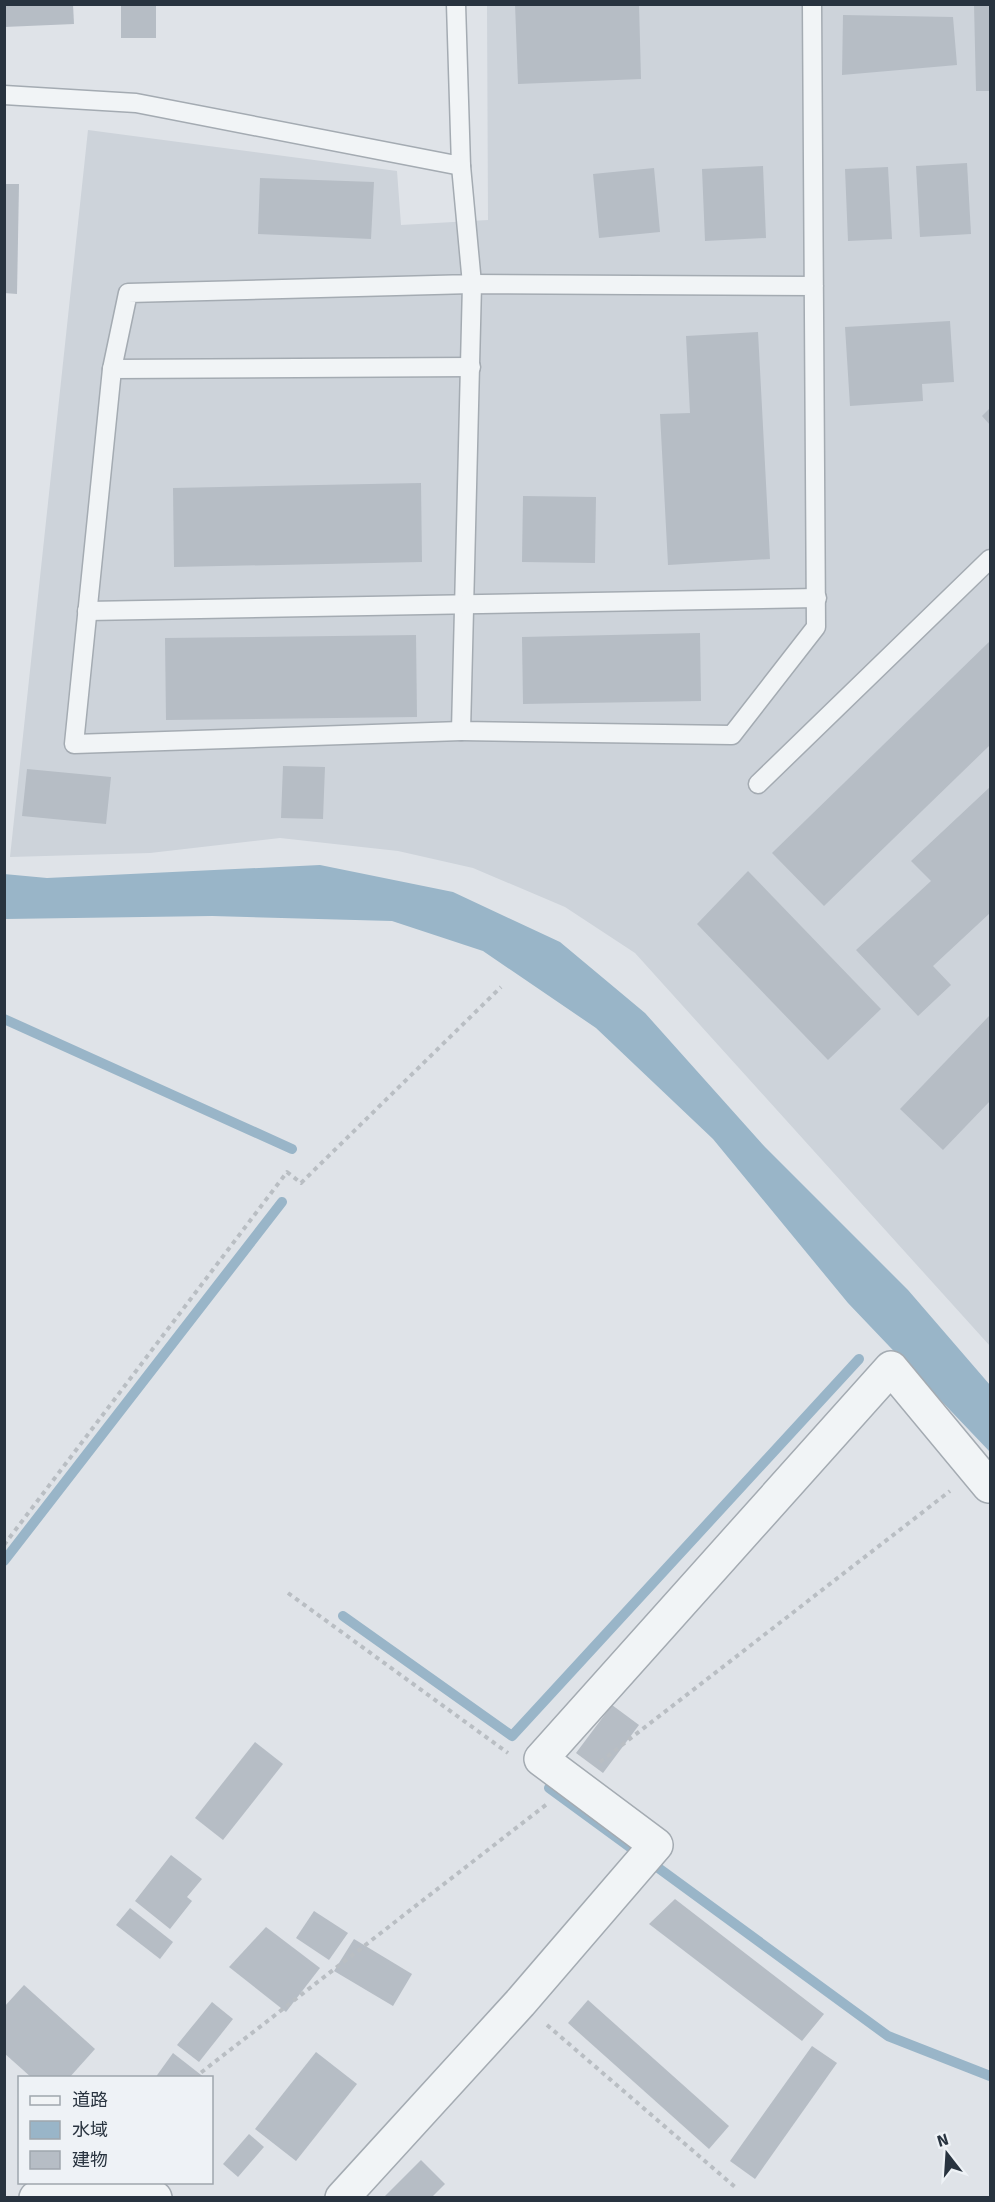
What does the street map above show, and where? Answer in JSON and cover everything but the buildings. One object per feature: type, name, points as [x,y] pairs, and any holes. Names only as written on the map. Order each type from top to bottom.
[{"type":"street","points":[[342,2198],[520,2003],[656,1845],[541,1759],[891,1368],[989,1486]]},
{"type":"street","points":[[36,2198],[67,2191],[131,2192],[155,2198]]},
{"type":"lane","points":[[456,4],[461,166],[472,284],[461,731]]},
{"type":"lane","points":[[812,4],[817,598],[816,627],[732,735],[461,731],[74,744],[112,369],[128,293],[472,284],[814,286]]},
{"type":"lane","points":[[4,95],[136,103],[461,166]]},
{"type":"lane","points":[[112,369],[471,368]]},
{"type":"lane","points":[[758,784],[990,559]]},
{"type":"lane","points":[[87,611],[817,598]]},
{"type":"path","points":[[4,1545],[287,1172],[301,1183],[501,987]]},
{"type":"path","points":[[288,1593],[532,1770],[541,1759]]},
{"type":"path","points":[[520,2003],[735,2187]]},
{"type":"shaded area","points":[[487,5],[990,5],[990,1346],[635,953],[565,907],[473,868],[398,851],[280,838],[150,853],[10,857],[88,130],[397,171],[401,225],[488,220]]},
{"type":"water","points":[[320,865],[453,892],[560,942],[645,1013],[765,1147],[908,1290],[990,1385],[990,1452],[848,1303],[713,1139],[596,1028],[483,951],[392,921],[212,916],[5,919],[4,874],[47,878]]},
{"type":"waterway","points":[[4,1019],[292,1149]]},
{"type":"waterway","points":[[4,1561],[282,1202]]},
{"type":"waterway","points":[[343,1616],[512,1736],[859,1359]]},
{"type":"waterway","points":[[549,1788],[888,2036],[990,2076]]}]
